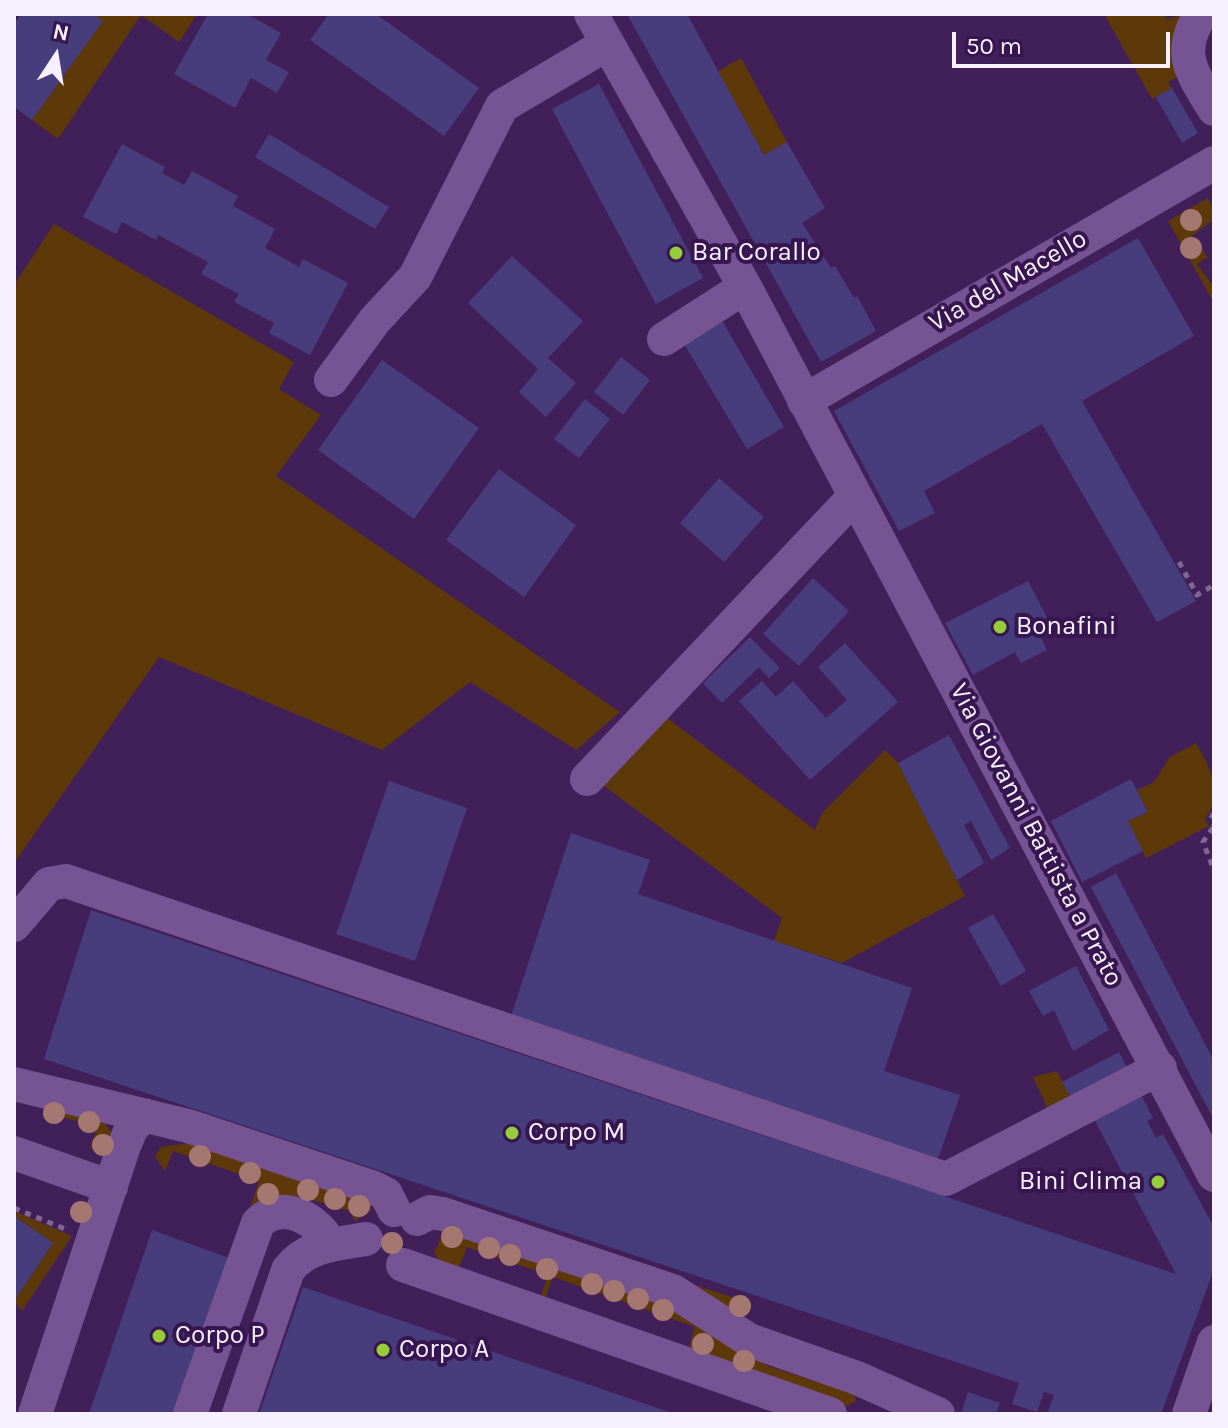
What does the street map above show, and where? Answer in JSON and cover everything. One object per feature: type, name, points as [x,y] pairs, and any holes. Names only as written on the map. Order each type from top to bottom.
[{"type":"street","name":"Via Giovanni Battista a Prato","points":[[591,14],[745,287],[1214,1175]]},
{"type":"street","points":[[1201,14],[1188,40],[1187,59],[1214,109]]},
{"type":"street","points":[[331,380],[375,320],[415,277],[502,106],[607,44]]},
{"type":"street","name":"Via del Macello","points":[[804,401],[1214,163]]},
{"type":"street","points":[[664,339],[745,287]]},
{"type":"street","points":[[587,779],[669,688],[855,496]]},
{"type":"street","points":[[14,925],[49,884],[66,881],[946,1179],[1160,1068]]},
{"type":"street","points":[[14,1084],[188,1126],[374,1188],[386,1194],[422,1227],[421,1245],[412,1261],[403,1265]]},
{"type":"street","points":[[35,1414],[131,1129],[144,1115]]},
{"type":"street","points":[[14,1153],[111,1187]]},
{"type":"street","points":[[830,1414],[403,1265],[385,1264],[370,1256],[366,1239],[377,1218],[430,1212],[443,1214],[673,1291],[749,1340],[868,1383],[904,1408],[938,1414]]},
{"type":"street","points":[[190,1414],[258,1223],[265,1216],[298,1213],[312,1220],[323,1233],[317,1248]]},
{"type":"street","points":[[239,1414],[288,1270],[296,1259],[317,1248],[366,1239]]},
{"type":"street","points":[[1189,1414],[1214,1342]]},
{"type":"path","points":[[1179,562],[1197,595],[1214,585]]},
{"type":"path","points":[[1212,865],[1203,842],[1214,825],[1210,820],[1214,813]]},
{"type":"shaded area","points":[[93,14],[197,14],[179,42],[141,15],[58,139],[32,120],[102,21]]},
{"type":"shaded area","points":[[1104,14],[1163,14],[1167,19],[1184,14],[1179,76],[1168,82],[1172,88],[1152,99]]},
{"type":"shaded area","points":[[741,58],[787,142],[764,155],[718,71]]},
{"type":"shaded area","points":[[1207,198],[1214,209],[1214,219],[1192,236],[1208,257],[1197,264],[1214,287],[1214,303],[1168,221]]},
{"type":"shaded area","points":[[54,224],[294,362],[279,389],[321,415],[276,476],[620,712],[576,750],[470,682],[382,750],[159,657],[14,863],[14,285]]},
{"type":"shaded area","points":[[666,717],[815,830],[822,813],[885,750],[898,763],[965,896],[842,963],[774,941],[782,918],[603,785]]},
{"type":"shaded area","points":[[1196,743],[1213,780],[1214,799],[1205,819],[1209,826],[1146,858],[1128,821],[1148,812],[1137,790],[1154,782],[1170,757]]},
{"type":"shaded area","points":[[1057,1071],[1072,1100],[1047,1107],[1033,1077]]},
{"type":"shaded area","points":[[46,1108],[103,1121],[114,1135],[107,1151],[90,1148],[98,1126],[44,1113]]},
{"type":"shaded area","points":[[190,1143],[372,1204],[370,1211],[355,1221],[350,1211],[299,1196],[244,1226],[259,1181],[173,1151],[165,1171],[155,1157],[161,1147]]},
{"type":"shaded area","points":[[14,1211],[72,1236],[22,1311],[14,1301],[53,1243],[14,1216]]},
{"type":"shaded area","points":[[444,1231],[656,1297],[768,1366],[854,1394],[856,1401],[848,1406],[688,1350],[695,1327],[553,1277],[545,1298],[541,1296],[548,1275],[467,1247],[459,1268],[440,1261],[434,1253]]},
{"type":"shaded area","points":[[688,1283],[751,1303],[746,1316],[743,1317]]},
{"type":"building","points":[[21,14],[93,14],[103,21],[32,120],[14,107],[14,25]]},
{"type":"building","points":[[208,14],[247,14],[281,33],[266,60],[289,72],[277,93],[251,78],[235,108],[174,74]]},
{"type":"building","points":[[329,14],[376,14],[479,88],[444,136],[310,40]]},
{"type":"building","points":[[627,14],[687,14],[764,155],[787,142],[825,208],[802,223],[831,268],[835,266],[854,298],[857,296],[876,331],[821,362]]},
{"type":"building","points":[[599,84],[703,278],[656,304],[552,109]]},
{"type":"building","points":[[1172,88],[1198,133],[1182,143],[1156,97]]},
{"type":"building","points":[[269,134],[389,207],[375,229],[255,157]]},
{"type":"building","points":[[122,144],[165,167],[162,173],[184,185],[192,171],[238,196],[233,206],[275,229],[265,248],[299,267],[303,259],[348,283],[310,355],[269,333],[274,323],[234,302],[239,294],[201,274],[208,262],[158,235],[156,240],[122,222],[116,234],[83,217]]},
{"type":"building","points":[[1138,238],[1194,336],[1082,401],[1196,601],[1157,622],[1042,424],[924,491],[935,513],[899,531],[834,411]]},
{"type":"building","points":[[512,256],[583,321],[548,358],[576,383],[546,417],[519,392],[538,369],[468,303]]},
{"type":"building","points":[[721,319],[784,427],[747,449],[683,342]]},
{"type":"building","points":[[621,357],[650,380],[623,415],[594,392]]},
{"type":"building","points":[[382,360],[479,428],[414,519],[318,450]]},
{"type":"building","points":[[585,399],[610,419],[579,458],[554,439]]},
{"type":"building","points":[[499,469],[576,525],[524,597],[446,540]]},
{"type":"building","points":[[719,478],[764,517],[724,562],[680,523]]},
{"type":"building","points":[[813,578],[849,611],[799,666],[763,634]]},
{"type":"building","name":"Bonafini","points":[[1028,581],[1054,631],[1041,638],[1047,650],[1021,663],[1015,652],[973,675],[945,623]]},
{"type":"building","points":[[750,637],[780,668],[769,678],[759,667],[722,703],[703,683]]},
{"type":"building","points":[[845,643],[898,702],[810,780],[739,701],[762,681],[776,697],[793,681],[826,718],[847,700],[818,667]]},
{"type":"building","points":[[949,735],[1010,848],[991,860],[971,821],[964,825],[984,863],[957,880],[898,763]]},
{"type":"building","points":[[1131,779],[1148,812],[1128,821],[1143,851],[1082,882],[1051,821]]},
{"type":"building","points":[[389,781],[467,808],[415,961],[336,934]]},
{"type":"building","points":[[571,833],[650,860],[638,894],[912,988],[884,1071],[960,1095],[937,1162],[510,1019]]},
{"type":"building","points":[[1116,873],[1214,1061],[1214,1120],[1091,887]]},
{"type":"building","name":"Corpo M","points":[[91,910],[1176,1274],[1083,1098],[1074,1102],[1062,1082],[1119,1052],[1153,1118],[1147,1121],[1156,1138],[1163,1134],[1214,1227],[1214,1269],[1161,1414],[1047,1414],[1054,1395],[1044,1392],[1037,1412],[1012,1404],[1019,1383],[44,1059]]},
{"type":"building","points":[[993,914],[1026,971],[1001,986],[968,928]]},
{"type":"building","points":[[1076,966],[1109,1030],[1073,1051],[1054,1010],[1043,1016],[1029,991]]},
{"type":"building","points":[[14,1216],[53,1243],[14,1301]]},
{"type":"building","name":"Corpo P","points":[[152,1230],[229,1258],[175,1414],[89,1414]]},
{"type":"building","name":"Corpo A","points":[[303,1287],[672,1413],[672,1414],[259,1414]]},
{"type":"building","points":[[968,1392],[1000,1403],[996,1414],[961,1414]]},
{"type":"place","name":"Bar Corallo","points":[[676,253]]},
{"type":"place","name":"Bonafini","points":[[1000,627]]},
{"type":"place","name":"Corpo M","points":[[512,1133]]},
{"type":"place","name":"Bini Clima","points":[[1158,1182]]},
{"type":"place","name":"Corpo P","points":[[159,1336]]},
{"type":"place","name":"Corpo A","points":[[383,1350]]}]
